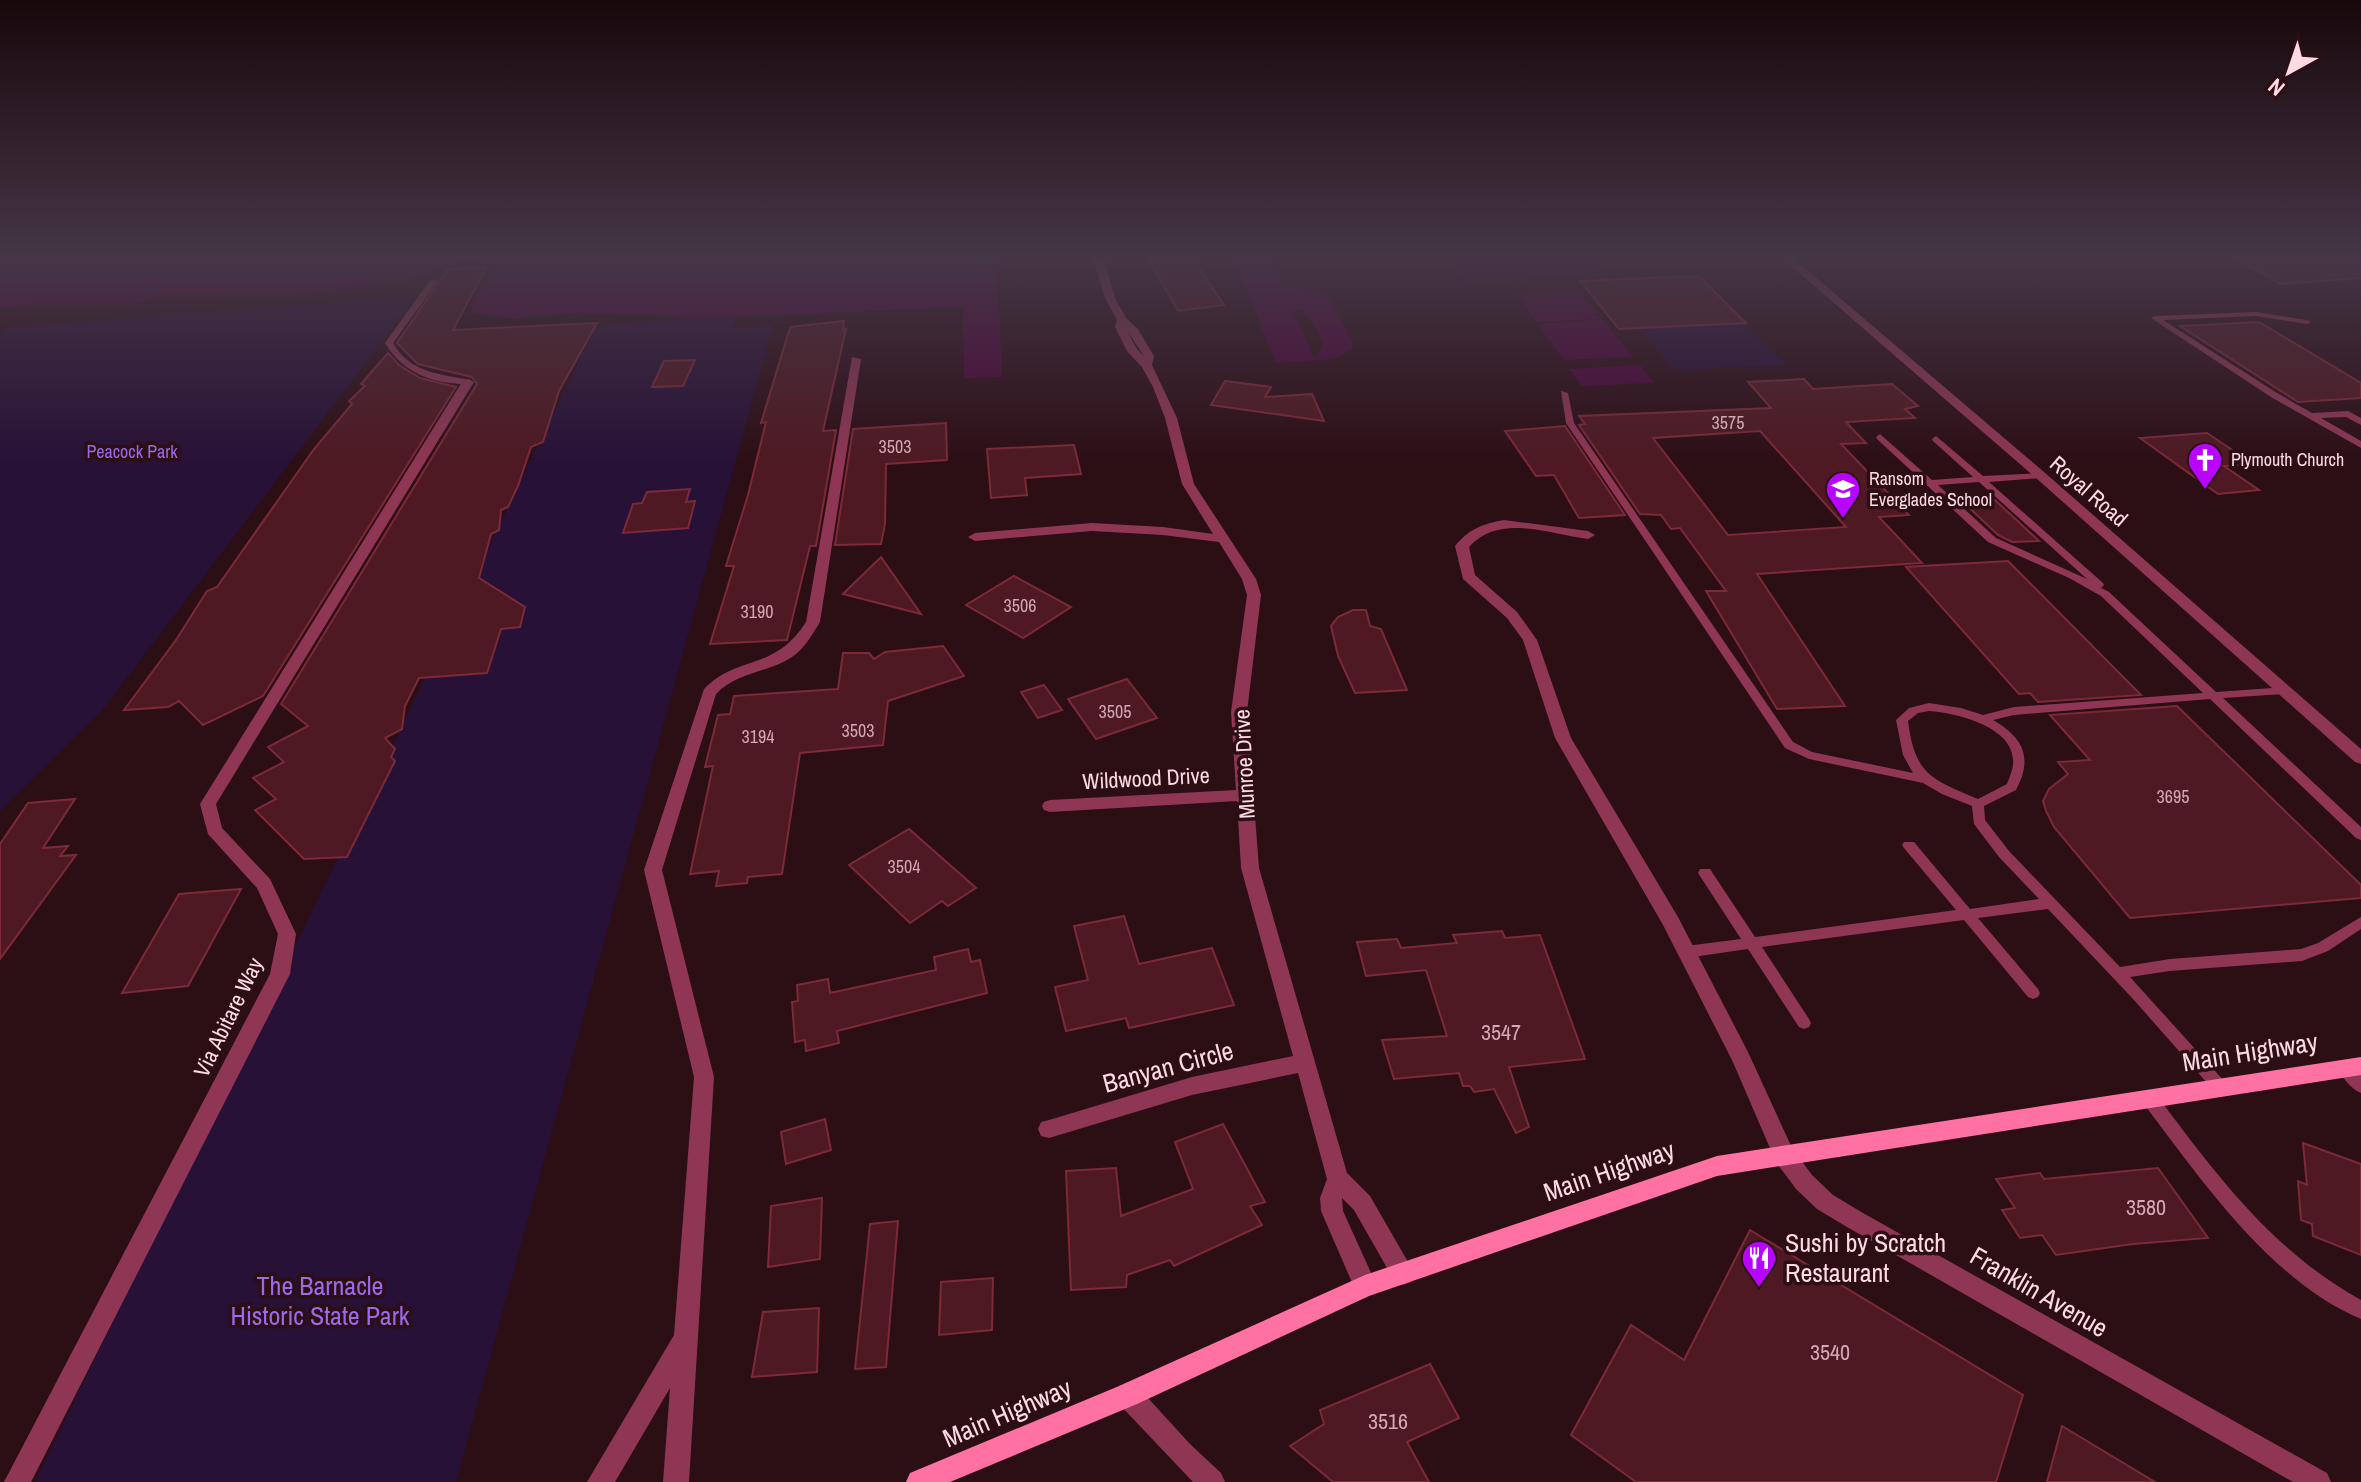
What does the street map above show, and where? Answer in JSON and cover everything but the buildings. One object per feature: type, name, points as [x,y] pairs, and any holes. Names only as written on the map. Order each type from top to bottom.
[{"type":"main road","name":"Main Highway","points":[[919,1482],[1128,1395],[1365,1286],[1717,1166],[2353,1067]]},
{"type":"street","name":"Munroe Drive","points":[[1132,327],[1149,356],[1147,365],[1171,418],[1188,484],[1249,579],[1254,595],[1239,712],[1254,890],[1338,1179],[1362,1203],[1403,1274]]},
{"type":"street","name":"Royal Road","points":[[1868,327],[2361,758]]},
{"type":"street","points":[[676,1482],[704,1077],[653,870],[709,692],[718,680],[783,656],[800,643],[813,622],[856,359]]},
{"type":"street","name":"Via Abitare Way","points":[[17,1482],[280,974],[287,934],[264,884],[214,830],[208,804],[468,382]]},
{"type":"street","name":"Franklin Avenue","points":[[1588,535],[1562,534],[1511,523],[1496,524],[1468,537],[1462,546],[1464,569],[1476,584],[1512,615],[1530,640],[1563,738],[1686,952],[1741,1058],[1784,1155],[1804,1182],[1825,1202],[1855,1220],[2318,1482]]},
{"type":"street","points":[[975,537],[1092,527],[1163,531],[1224,539]]},
{"type":"street","name":"Wildwood Drive","points":[[1050,806],[1246,795]]},
{"type":"street","name":"Banyan Circle","points":[[1049,1129],[1192,1086],[1303,1063]]},
{"type":"street","name":"Munroe Drive","points":[[1338,1179],[1331,1198],[1332,1211],[1365,1286]]},
{"type":"street","points":[[600,1482],[686,1338]]},
{"type":"street","points":[[1128,1395],[1212,1482]]},
{"type":"lane","points":[[400,327],[389,343],[395,356],[410,368],[430,377],[468,382]]},
{"type":"lane","points":[[2169,327],[2309,416],[2361,445]]},
{"type":"lane","points":[[1564,393],[1570,423],[1789,745],[1809,755],[1922,779],[1978,804]]},
{"type":"lane","points":[[2309,416],[2348,414],[2361,422]]},
{"type":"lane","points":[[1880,437],[1992,540],[2073,576],[2105,594],[2361,835]]},
{"type":"lane","points":[[1936,439],[2098,583],[2105,594]]},
{"type":"lane","points":[[1932,483],[2040,475]]},
{"type":"lane","points":[[1983,719],[2014,711],[2283,690]]},
{"type":"lane","points":[[1922,779],[1910,760],[1902,720],[1915,709],[1935,707],[1983,719],[2010,738],[2019,754],[2012,787],[1978,804]]},
{"type":"lane","points":[[1978,804],[1979,821],[2004,854],[2220,1087]]},
{"type":"lane","points":[[1909,845],[2033,993]]},
{"type":"lane","points":[[1705,873],[1804,1023]]},
{"type":"lane","points":[[1686,952],[2051,903]]},
{"type":"lane","points":[[2117,973],[2170,965],[2302,955],[2323,947],[2361,922]]},
{"type":"lane","points":[[2353,1067],[2361,1086]]},
{"type":"lane","points":[[2149,1098],[2220,1191],[2274,1252],[2337,1298],[2361,1310]]},
{"type":"green space","name":"Peacock Park","points":[[392,327],[102,711],[0,811],[0,333],[7,328]]},
{"type":"green space","name":"The Barnacle Historic State Park","points":[[595,327],[772,327],[456,1482],[35,1482]]},
{"type":"green space","points":[[1748,327],[1787,365],[1674,370],[1639,328]]},
{"type":"shaded area","points":[[963,327],[1000,327],[1002,377],[964,378]]},
{"type":"shaded area","points":[[1262,327],[1300,327],[1314,358],[1323,347],[1315,327],[1345,327],[1352,349],[1334,359],[1276,363]]},
{"type":"shaded area","points":[[1539,327],[1609,327],[1633,357],[1564,360]]},
{"type":"shaded area","points":[[1640,365],[1654,383],[1582,386],[1569,369]]},
{"type":"place","name":"Plymouth Church","points":[[2205,491]]},
{"type":"place","name":"Ransom Everglades School","points":[[1843,520]]},
{"type":"place","name":"Sushi by Scratch Restaurant","points":[[1759,1289]]}]
